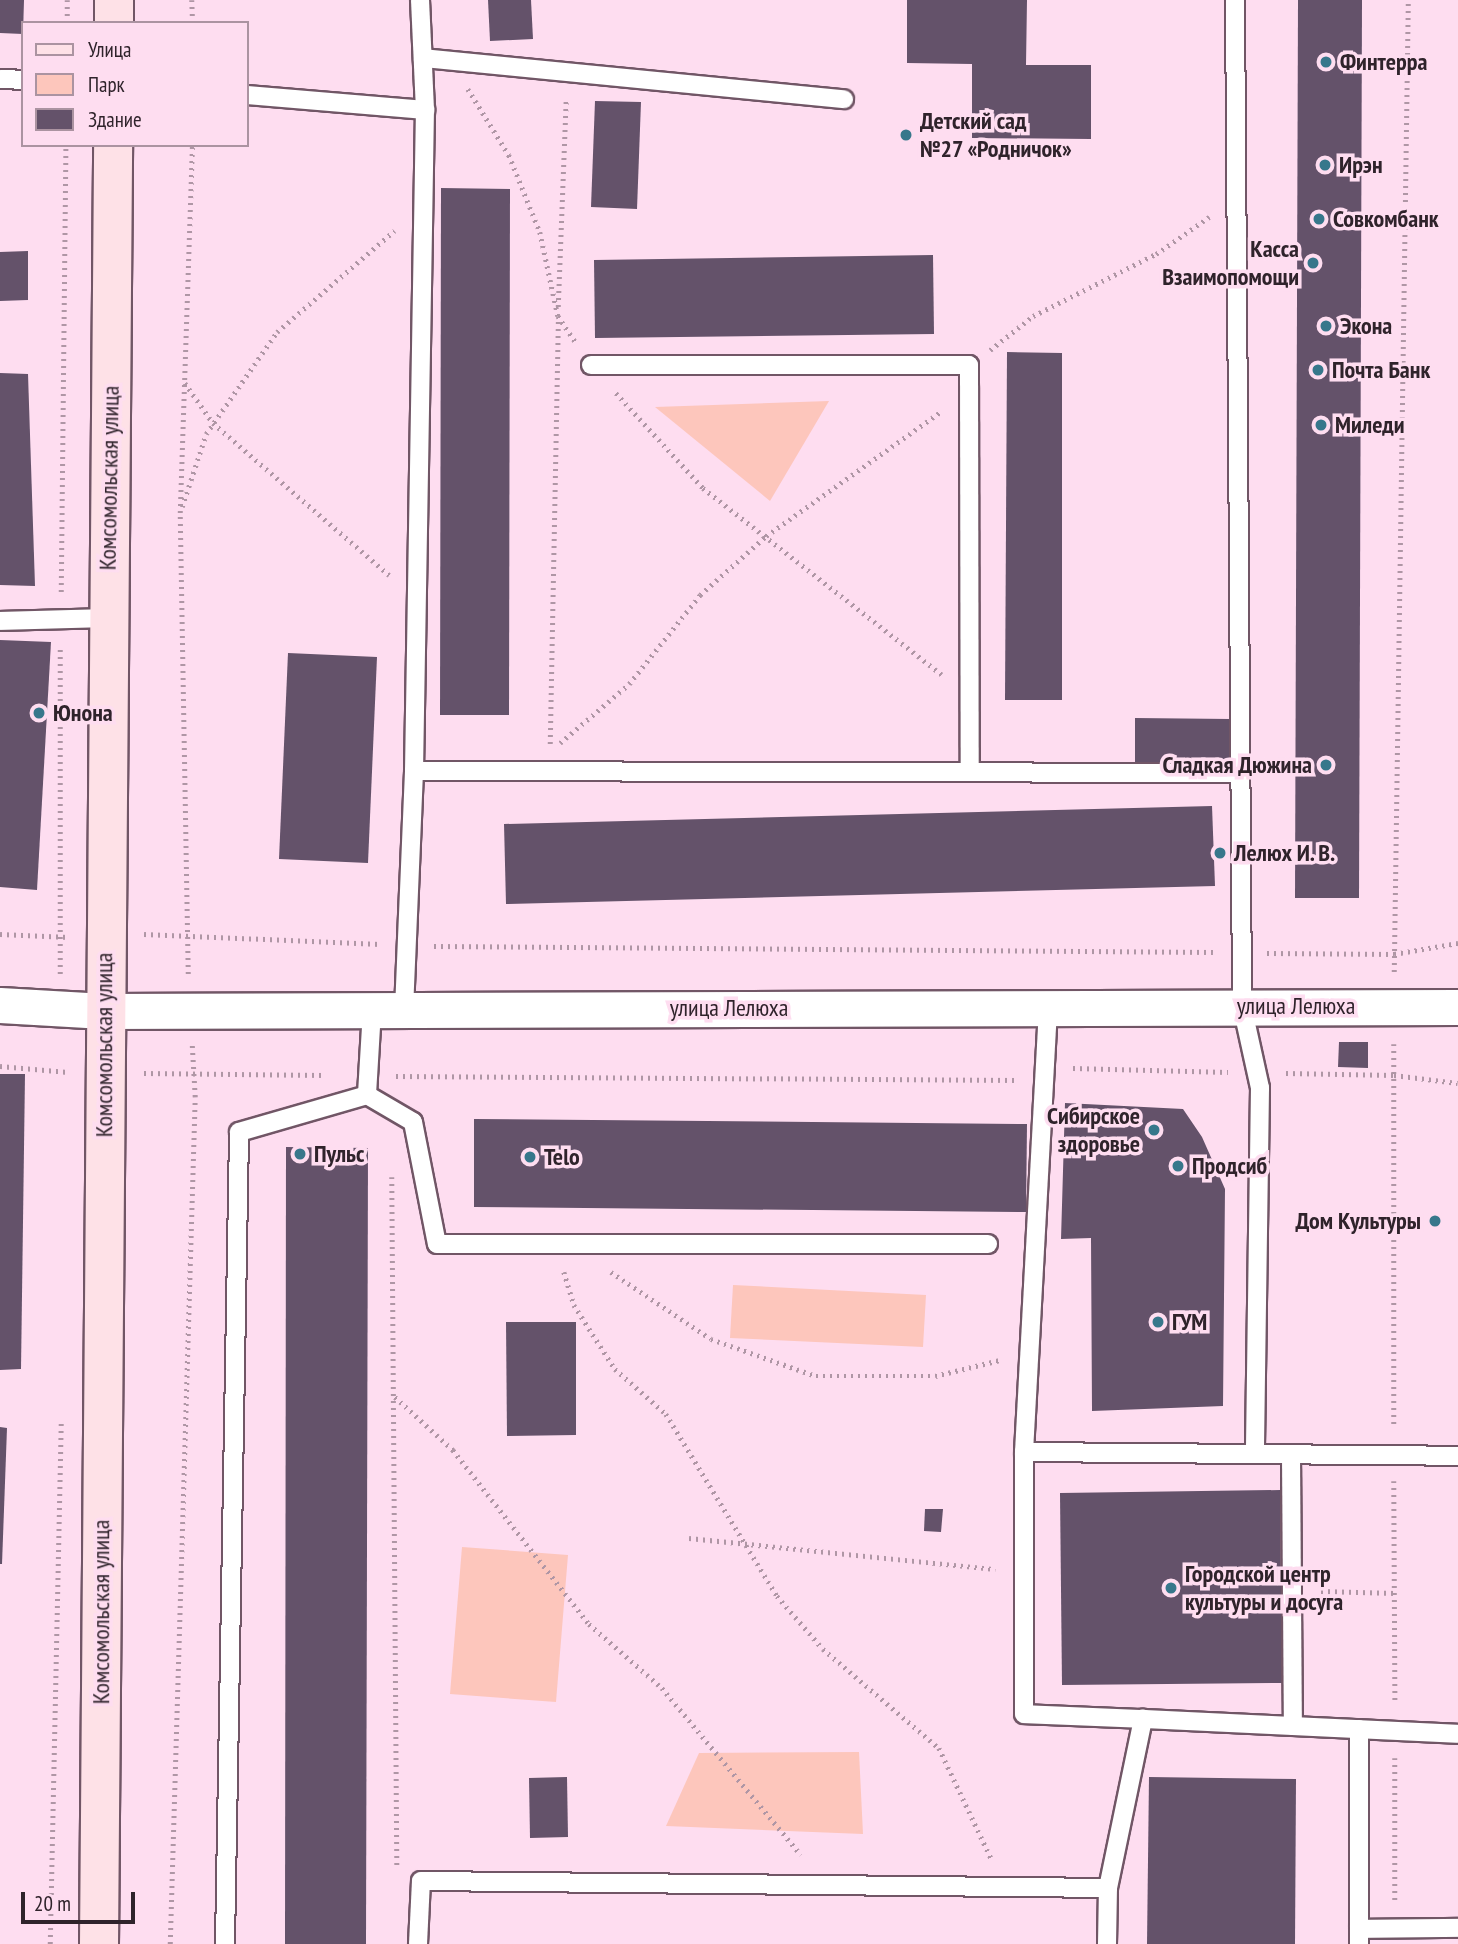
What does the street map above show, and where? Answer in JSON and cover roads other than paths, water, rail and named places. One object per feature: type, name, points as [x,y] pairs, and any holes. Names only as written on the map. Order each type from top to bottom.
[{"type":"street","points":[[114,0],[114,21]]},
{"type":"street","name":"Комсомольская улица","points":[[99,1944],[87,1071],[104,1011],[113,147]]},
{"type":"street","name":"улица Лелюха","points":[[0,1005],[104,1011],[1048,1006],[1458,1007]]},
{"type":"lane","points":[[367,1096],[368,1075],[407,946],[414,771],[425,110],[421,0]]},
{"type":"lane","points":[[1235,0],[1242,1006],[1257,1073],[1255,1454]]},
{"type":"lane","points":[[423,58],[567,69],[844,99]]},
{"type":"lane","points":[[0,79],[21,80]]},
{"type":"lane","points":[[248,95],[425,110]]},
{"type":"lane","points":[[591,365],[970,365],[970,772]]},
{"type":"lane","points":[[0,621],[108,618]]},
{"type":"lane","points":[[414,771],[1241,773]]},
{"type":"lane","points":[[1048,1006],[1024,1452],[1024,1714],[1458,1734]]},
{"type":"lane","points":[[225,1944],[239,1132],[367,1096],[392,1110],[413,1122],[437,1244],[988,1244]]},
{"type":"lane","points":[[1024,1452],[1458,1456]]},
{"type":"lane","points":[[1292,1454],[1293,1726]]},
{"type":"lane","points":[[1107,1944],[1108,1888],[1143,1719]]},
{"type":"lane","points":[[1359,1729],[1359,1936],[1458,1928]]},
{"type":"lane","points":[[418,1944],[421,1881],[1108,1888]]},
{"type":"place","name":"Финтерра","points":[[1326,62]]},
{"type":"place","name":"Детский сад №27 «Родничок»","points":[[906,135]]},
{"type":"place","name":"Ирэн","points":[[1325,165]]},
{"type":"place","name":"Совкомбанк","points":[[1319,219]]},
{"type":"place","name":"Касса Взаимопомощи","points":[[1313,263]]},
{"type":"place","name":"Экона","points":[[1326,326]]},
{"type":"place","name":"Почта Банк","points":[[1318,370]]},
{"type":"place","name":"Миледи","points":[[1321,425]]},
{"type":"place","name":"Юнона","points":[[39,713]]},
{"type":"place","name":"Сладкая Дюжина","points":[[1326,765]]},
{"type":"place","name":"Лелюх И. В.","points":[[1220,853]]},
{"type":"place","name":"Сибирское здоровье","points":[[1154,1130]]},
{"type":"place","name":"Пульс","points":[[300,1154]]},
{"type":"place","name":"Telo","points":[[530,1157]]},
{"type":"place","name":"Продсиб","points":[[1178,1166]]},
{"type":"place","name":"Дом Культуры","points":[[1435,1221]]},
{"type":"place","name":"ГУМ","points":[[1158,1322]]},
{"type":"place","name":"Городской центр культуры и досуга","points":[[1171,1588]]}]
